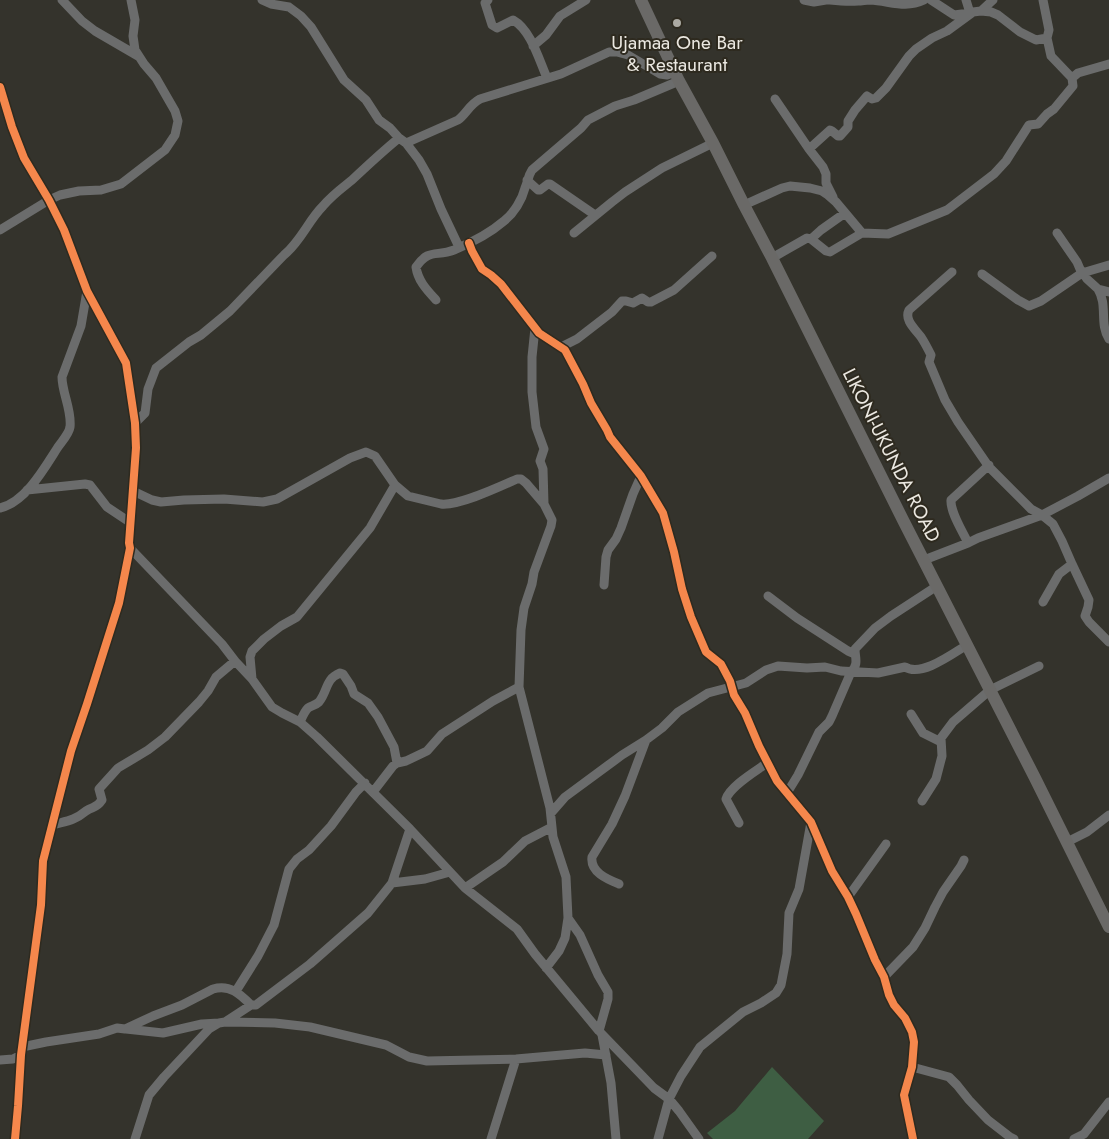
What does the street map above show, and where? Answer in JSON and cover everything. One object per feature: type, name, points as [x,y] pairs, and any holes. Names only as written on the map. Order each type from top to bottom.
[{"type":"highway","name":"LIKONI-UKUNDA ROAD","points":[[641,0],[677,76],[772,258],[903,520],[1068,842],[1109,927]]},
{"type":"street","points":[[62,0],[82,21],[140,57]]},
{"type":"street","points":[[0,230],[49,200],[71,192],[101,190],[121,184],[165,150],[175,135],[178,121],[175,111],[156,78],[135,50],[133,41],[135,20],[132,0]]},
{"type":"street","points":[[262,0],[271,4],[289,7],[301,16],[311,27],[344,80],[366,100],[379,120],[403,140],[419,160],[459,247]]},
{"type":"street","points":[[488,0],[484,3],[493,27],[497,28],[513,20],[521,25],[528,35],[547,78]]},
{"type":"street","points":[[533,46],[546,34],[560,16],[586,0]]},
{"type":"street","points":[[804,0],[814,2],[869,0],[895,4],[917,4],[924,0]]},
{"type":"street","points":[[931,0],[954,15],[991,12],[998,15],[1020,32],[1036,40],[1047,38]]},
{"type":"street","points":[[966,0],[974,12]]},
{"type":"street","points":[[809,149],[830,130],[840,136],[848,127],[848,121],[867,96],[872,99],[876,98],[916,49],[932,38],[946,32],[993,0]]},
{"type":"street","points":[[772,258],[807,238],[830,252],[862,233],[888,234],[947,210],[986,182],[1006,161],[1029,125],[1038,124],[1054,109],[1073,86],[1072,78],[1051,56],[1047,38],[1049,30],[1043,0]]},
{"type":"street","points":[[135,423],[145,413],[148,389],[156,368],[230,311],[292,248],[324,204],[374,159],[403,140],[458,120],[463,117],[474,102],[480,99],[561,74],[604,53],[617,52],[630,56],[658,73],[677,76]]},
{"type":"street","points":[[1072,78],[1078,73],[1109,64]]},
{"type":"street","points":[[436,300],[422,284],[416,267],[427,256],[450,251],[492,230],[510,214],[521,198],[530,173],[588,120],[615,106],[634,100],[677,76]]},
{"type":"street","points":[[0,87],[24,158],[49,200],[73,251],[87,291],[126,363],[135,423],[136,448],[130,548],[118,603],[71,751],[43,862],[41,906],[21,1051],[15,1139]]},
{"type":"street","points":[[775,99],[809,149],[824,166],[826,184],[836,202],[862,233]]},
{"type":"street","points":[[574,233],[625,192],[662,168],[713,143]]},
{"type":"street","points":[[527,180],[538,190],[550,184],[595,215]]},
{"type":"street","points":[[744,206],[777,189],[790,186],[822,191],[836,202]]},
{"type":"street","points":[[811,239],[845,213]]},
{"type":"street","points":[[1057,233],[1087,280],[1098,289],[1109,292]]},
{"type":"street","points":[[469,243],[482,269],[501,284],[543,336],[561,347],[568,354],[591,403],[610,436],[641,476],[662,513],[674,552],[682,589],[706,652],[721,664],[730,681],[734,695],[746,713],[759,746],[777,781],[811,822],[832,870],[848,896],[884,977],[894,1005],[905,1018],[912,1032],[914,1042],[912,1067],[904,1095],[913,1139]]},
{"type":"street","points":[[561,347],[577,339],[612,312],[622,301],[633,303],[642,298],[651,302],[674,290],[712,256]]},
{"type":"street","points":[[982,274],[1018,300],[1030,306],[1041,301],[1082,273],[1109,264]]},
{"type":"street","points":[[952,272],[930,293],[910,308],[907,315],[912,327],[921,337],[931,355],[929,362],[942,395],[982,458],[1027,506],[1053,524],[1089,600],[1085,616],[1109,642]]},
{"type":"street","points":[[1098,289],[1102,298],[1105,329],[1109,339]]},
{"type":"street","points":[[0,508],[7,506],[33,484],[70,428],[62,377],[80,326],[87,291]]},
{"type":"street","points":[[535,328],[532,392],[536,427],[544,449],[540,461],[543,469],[544,504]]},
{"type":"street","points":[[133,491],[161,502],[224,499],[271,501],[278,499],[350,458],[366,452],[375,456],[395,485],[408,496],[446,505],[519,479],[526,482],[544,504],[552,520],[524,608],[521,630],[519,687],[551,813],[553,837],[566,877],[568,918],[565,938],[560,951],[546,968]]},
{"type":"street","points":[[968,543],[951,503],[989,466]]},
{"type":"street","points":[[604,585],[608,550],[621,528],[641,476]]},
{"type":"street","points":[[924,560],[1042,515],[1109,478]]},
{"type":"street","points":[[27,490],[90,485],[107,507],[130,523]]},
{"type":"street","points":[[252,679],[250,657],[252,650],[281,626],[298,617],[370,528],[395,485]]},
{"type":"street","points":[[130,548],[222,644],[234,661],[252,679],[272,707],[300,722],[317,737],[365,783],[465,888],[517,929],[546,968],[600,1033],[654,1088],[668,1099],[699,1139]]},
{"type":"street","points":[[1043,602],[1059,574],[1072,564]]},
{"type":"street","points":[[787,793],[819,732],[829,722],[851,672],[857,664],[855,648],[875,628],[937,586]]},
{"type":"street","points":[[768,596],[797,618],[855,654]]},
{"type":"street","points":[[551,813],[565,797],[662,728],[678,712],[708,693],[746,683],[766,670],[778,666],[825,667],[851,672],[878,673],[905,668],[911,671],[927,668],[967,645]]},
{"type":"street","points":[[52,825],[72,820],[96,807],[102,800],[99,789],[108,778],[118,768],[165,737],[200,702],[216,677],[234,661]]},
{"type":"street","points":[[922,801],[936,779],[942,756],[941,738],[953,722],[990,690],[1039,666]]},
{"type":"street","points":[[300,722],[306,710],[320,700],[332,677],[340,673],[343,674],[354,694],[368,703],[378,717],[394,747],[397,763]]},
{"type":"street","points":[[372,792],[397,763],[427,751],[442,734],[493,701],[519,687]]},
{"type":"street","points":[[911,714],[922,733],[940,742]]},
{"type":"street","points":[[619,884],[598,872],[591,860],[612,824],[625,796],[646,740]]},
{"type":"street","points":[[739,823],[726,799],[728,794],[767,763]]},
{"type":"street","points":[[236,991],[258,956],[274,925],[289,869],[297,858],[309,850],[331,826],[365,783]]},
{"type":"street","points":[[1068,842],[1086,832],[1109,815]]},
{"type":"street","points":[[658,1139],[668,1099],[700,1047],[743,1012],[761,1004],[780,989],[787,954],[789,913],[800,882],[811,822]]},
{"type":"street","points":[[465,888],[508,858],[525,841],[552,827]]},
{"type":"street","points":[[135,1139],[146,1103],[154,1089],[209,1030],[251,1005],[256,1005],[310,964],[368,913],[392,884],[410,829]]},
{"type":"street","points":[[848,896],[886,844]]},
{"type":"street","points":[[884,977],[913,947],[926,928],[934,907],[964,860]]},
{"type":"street","points":[[392,884],[425,879],[450,872]]},
{"type":"street","points":[[568,918],[580,935],[598,976],[608,992],[600,1033],[611,1083],[616,1139]]},
{"type":"street","points":[[125,1029],[218,988],[236,991],[251,1005]]},
{"type":"street","points":[[0,1060],[13,1059],[21,1051],[46,1042],[99,1034],[117,1028],[163,1033],[202,1024],[222,1022],[275,1023],[310,1027],[386,1045],[410,1057],[427,1061],[516,1059],[585,1053],[606,1055]]},
{"type":"street","points":[[491,1139],[516,1059]]},
{"type":"street","points":[[912,1067],[949,1077],[988,1120],[1014,1139]]},
{"type":"street","points":[[1074,1139],[1084,1134],[1109,1102]]},
{"type":"green space","points":[[772,1067],[824,1121],[808,1139],[713,1139],[707,1133],[735,1111]]},
{"type":"cycle path","points":[[0,87],[24,158],[64,230],[87,291],[126,363],[135,423],[136,448],[130,548],[119,603],[71,751],[43,861],[41,905],[21,1055],[15,1139]]},
{"type":"cycle path","points":[[469,243],[482,269],[501,284],[539,333],[565,350],[610,437],[641,476],[663,513],[682,589],[691,617],[706,652],[721,664],[730,681],[734,695],[745,713],[777,781],[811,822],[832,871],[856,914],[884,977],[889,995],[912,1032],[914,1042],[912,1067],[904,1095],[913,1139]]},
{"type":"place","name":"Ujamaa One Bar & Restaurant","points":[[677,23]]}]
